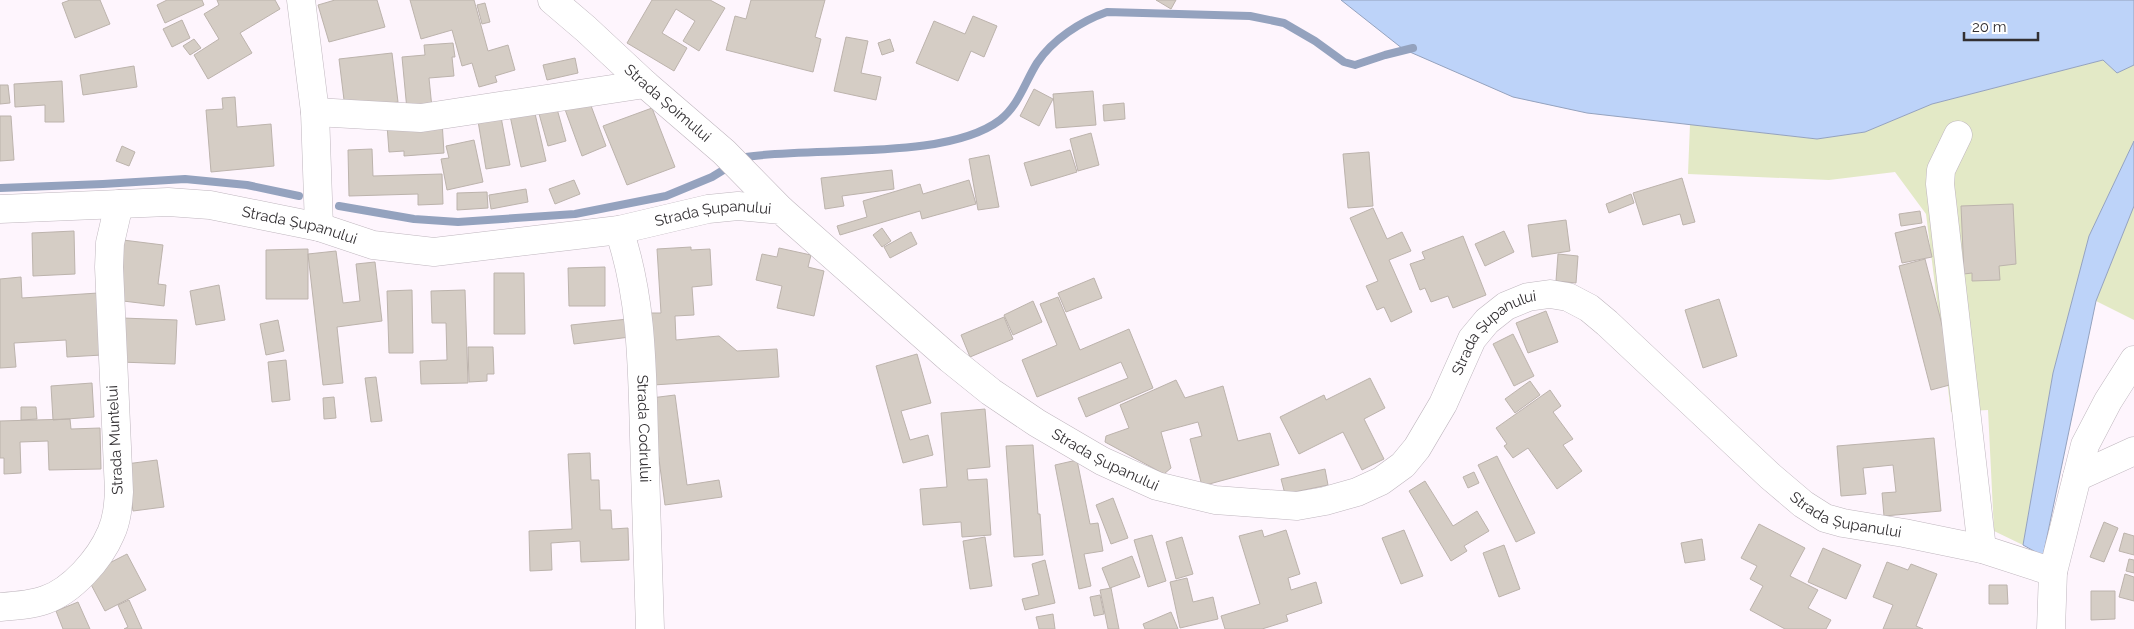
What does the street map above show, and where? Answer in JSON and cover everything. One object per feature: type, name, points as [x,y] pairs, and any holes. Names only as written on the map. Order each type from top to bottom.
[{"type":"street","points":[[301,0],[315,112],[319,227]]},
{"type":"street","name":"Strada Șoimului","points":[[552,0],[724,152],[781,210]]},
{"type":"street","points":[[315,112],[421,118],[645,84]]},
{"type":"street","points":[[1958,135],[1941,170],[1940,184],[1982,549]]},
{"type":"street","name":"Strada Șupanului","points":[[0,209],[168,202],[210,204],[319,227],[373,244],[434,252],[619,230],[708,209],[738,206],[781,210],[936,346],[992,392],[1037,424],[1102,461],[1157,486],[1214,500],[1297,506],[1357,492],[1381,481],[1403,465],[1417,448],[1442,404],[1472,339],[1487,321],[1506,306],[1528,297],[1550,294],[1568,298],[1589,308],[1770,476],[1803,504],[1825,518],[1982,549],[2053,572]]},
{"type":"street","name":"Strada Muntelui","points":[[0,607],[46,600],[75,583],[96,558],[111,534],[117,515],[119,492],[109,267],[110,243],[119,204]]},
{"type":"street","name":"Strada Codrului","points":[[619,230],[638,304],[643,384],[650,629]]},
{"type":"street","points":[[2050,629],[2053,572],[2085,446],[2120,380],[2134,360]]},
{"type":"street","points":[[2077,478],[2134,451]]},
{"type":"green space","points":[[2103,60],[2117,73],[2134,65],[2134,141],[2089,236],[2053,373],[2023,545],[1994,531],[1988,410],[1951,412],[1926,214],[1895,172],[1829,180],[1688,174],[1690,124],[1817,139],[1865,132],[1932,104]]},
{"type":"green space","points":[[2134,206],[2134,320],[2096,301]]},
{"type":"water","points":[[1341,0],[2134,0],[2134,65],[2117,73],[2103,60],[1932,104],[1865,132],[1817,139],[1587,113],[1513,97],[1403,49]]},
{"type":"water","points":[[2134,141],[2134,206],[2096,301],[2043,556],[2023,545],[2053,373],[2089,236]]},
{"type":"building","points":[[70,0],[100,0],[110,24],[75,38],[62,3]]},
{"type":"building","points":[[167,0],[202,0],[204,5],[165,23],[157,5]]},
{"type":"building","points":[[217,0],[275,0],[280,9],[240,33],[252,53],[208,79],[194,55],[219,39],[204,14],[219,5]]},
{"type":"building","points":[[335,0],[377,0],[385,27],[329,42],[318,5]]},
{"type":"building","points":[[410,0],[474,0],[488,51],[508,45],[515,70],[495,76],[497,82],[479,87],[472,63],[462,66],[452,30],[421,39]]},
{"type":"building","points":[[652,0],[710,0],[725,8],[699,51],[683,41],[695,21],[676,9],[662,33],[687,48],[674,71],[627,43]]},
{"type":"building","points":[[751,0],[825,0],[815,37],[821,39],[813,72],[726,50],[735,16],[746,19]]},
{"type":"building","points":[[1156,0],[1176,0],[1171,9]]},
{"type":"building","points":[[485,3],[490,22],[482,24],[477,5]]},
{"type":"building","points":[[973,16],[997,26],[984,57],[971,51],[958,81],[916,63],[934,21],[965,34]]},
{"type":"building","points":[[182,20],[190,38],[172,47],[163,29]]},
{"type":"building","points":[[846,37],[868,41],[861,73],[881,77],[876,100],[834,91]]},
{"type":"building","points":[[194,39],[201,48],[190,55],[183,46]]},
{"type":"building","points":[[890,39],[894,51],[882,55],[878,43]]},
{"type":"building","points":[[453,43],[455,57],[452,57],[454,76],[429,78],[432,108],[407,110],[402,57],[425,55],[424,45]]},
{"type":"building","points":[[392,53],[398,102],[345,108],[339,59]]},
{"type":"building","points":[[575,58],[578,73],[547,80],[543,65]]},
{"type":"building","points":[[134,66],[137,87],[83,95],[80,75]]},
{"type":"building","points":[[62,81],[64,122],[45,122],[45,105],[15,107],[14,84]]},
{"type":"building","points":[[0,85],[8,85],[10,103],[0,104]]},
{"type":"building","points":[[1034,89],[1053,99],[1039,126],[1020,116]]},
{"type":"building","points":[[1093,91],[1096,125],[1056,128],[1053,94]]},
{"type":"building","points":[[587,95],[606,146],[582,156],[563,104]]},
{"type":"building","points":[[235,97],[237,127],[271,124],[274,166],[211,172],[206,110],[223,109],[222,98]]},
{"type":"building","points":[[554,98],[566,141],[548,146],[536,103]]},
{"type":"building","points":[[1124,103],[1125,119],[1104,121],[1103,105]]},
{"type":"building","points":[[533,105],[546,161],[521,167],[509,111]]},
{"type":"building","points":[[652,108],[675,167],[627,185],[603,126]]},
{"type":"building","points":[[0,116],[11,116],[14,160],[0,161]]},
{"type":"building","points":[[501,117],[510,165],[486,169],[478,121]]},
{"type":"building","points":[[442,121],[444,153],[404,156],[404,151],[389,152],[387,125]]},
{"type":"building","points":[[1091,133],[1099,165],[1078,171],[1070,139]]},
{"type":"building","points":[[474,140],[483,182],[447,190],[441,159],[449,158],[446,146]]},
{"type":"building","points":[[122,146],[135,152],[129,166],[116,161]]},
{"type":"building","points":[[372,149],[373,176],[442,174],[443,204],[418,205],[418,194],[349,196],[348,150]]},
{"type":"building","points":[[1070,150],[1077,172],[1031,186],[1024,163]]},
{"type":"building","points":[[1369,152],[1373,206],[1348,208],[1343,154]]},
{"type":"building","points":[[989,155],[999,207],[978,210],[969,159]]},
{"type":"building","points":[[892,170],[894,189],[842,196],[844,206],[825,209],[821,178]]},
{"type":"building","points":[[1682,178],[1695,222],[1683,225],[1680,214],[1643,225],[1633,193]]},
{"type":"building","points":[[574,180],[580,194],[555,204],[549,189]]},
{"type":"building","points":[[969,180],[976,204],[922,219],[920,211],[840,235],[837,226],[867,217],[863,201],[920,184],[923,194]]},
{"type":"building","points":[[526,189],[528,202],[491,209],[489,195]]},
{"type":"building","points":[[487,192],[488,208],[457,210],[457,193]]},
{"type":"building","points":[[1631,194],[1634,203],[1609,213],[1606,204]]},
{"type":"building","points":[[2013,204],[2016,264],[1999,266],[2000,280],[1972,281],[1972,273],[1964,274],[1961,206]]},
{"type":"building","points":[[1373,208],[1387,239],[1402,232],[1411,251],[1389,260],[1412,312],[1391,322],[1384,307],[1377,310],[1366,286],[1378,281],[1350,218]]},
{"type":"building","points":[[1920,211],[1922,223],[1901,226],[1899,214]]},
{"type":"building","points":[[1566,220],[1570,251],[1532,257],[1528,225]]},
{"type":"building","points":[[1925,226],[1932,257],[1902,263],[1895,233]]},
{"type":"building","points":[[882,228],[891,241],[882,247],[873,235]]},
{"type":"building","points":[[74,231],[75,274],[33,276],[32,233]]},
{"type":"building","points":[[1504,231],[1514,252],[1485,266],[1475,244]]},
{"type":"building","points":[[911,232],[917,244],[890,258],[884,247]]},
{"type":"building","points":[[1463,236],[1486,295],[1453,308],[1448,296],[1431,302],[1425,288],[1420,290],[1410,264],[1425,259],[1422,252]]},
{"type":"building","points":[[123,240],[163,245],[158,284],[166,285],[164,306],[115,300]]},
{"type":"building","points":[[691,247],[691,250],[710,249],[712,285],[692,287],[694,315],[675,316],[676,340],[719,336],[737,351],[777,349],[779,377],[653,385],[648,313],[661,313],[657,249]]},
{"type":"building","points":[[779,248],[811,255],[808,267],[824,271],[814,316],[777,308],[782,286],[756,280],[762,254],[777,257]]},
{"type":"building","points":[[308,249],[308,299],[266,299],[266,250]]},
{"type":"building","points":[[336,251],[343,303],[360,301],[356,264],[375,262],[382,321],[337,327],[343,383],[323,385],[308,254]]},
{"type":"building","points":[[1558,254],[1578,256],[1576,283],[1556,281]]},
{"type":"building","points":[[1925,259],[1957,383],[1931,390],[1899,266]]},
{"type":"building","points":[[605,267],[605,306],[569,306],[568,268]]},
{"type":"building","points":[[494,273],[524,273],[525,334],[494,334]]},
{"type":"building","points":[[21,277],[22,298],[98,293],[102,355],[67,357],[66,340],[14,343],[16,367],[0,368],[0,279]]},
{"type":"building","points":[[1094,278],[1102,298],[1066,312],[1058,293]]},
{"type":"building","points":[[219,285],[225,320],[196,325],[190,291]]},
{"type":"building","points":[[412,290],[413,353],[389,353],[387,291]]},
{"type":"building","points":[[465,290],[468,383],[421,384],[420,361],[447,360],[446,323],[432,323],[431,291]]},
{"type":"building","points":[[1058,297],[1080,350],[1129,329],[1153,388],[1086,417],[1078,398],[1128,378],[1121,362],[1037,397],[1022,360],[1057,345],[1040,304]]},
{"type":"building","points":[[1719,299],[1737,356],[1703,368],[1685,310]]},
{"type":"building","points":[[1033,301],[1042,322],[1013,335],[1004,315]]},
{"type":"building","points":[[1546,311],[1558,342],[1528,353],[1516,323]]},
{"type":"building","points":[[1004,317],[1013,339],[970,357],[961,335]]},
{"type":"building","points":[[122,318],[177,320],[175,364],[120,362]]},
{"type":"building","points":[[628,319],[630,337],[574,344],[571,325]]},
{"type":"building","points":[[278,320],[284,351],[266,355],[260,324]]},
{"type":"building","points":[[1513,334],[1534,376],[1514,386],[1493,344]]},
{"type":"building","points":[[468,347],[493,347],[494,374],[487,374],[487,381],[469,382]]},
{"type":"building","points":[[917,354],[931,403],[901,411],[910,440],[928,435],[933,455],[903,463],[876,366]]},
{"type":"building","points":[[286,360],[290,400],[272,402],[268,362]]},
{"type":"building","points":[[376,377],[382,421],[371,422],[365,378]]},
{"type":"building","points":[[1370,378],[1385,408],[1364,419],[1384,459],[1362,470],[1343,432],[1299,454],[1280,417],[1324,395],[1326,400]]},
{"type":"building","points":[[1176,380],[1185,398],[1223,386],[1238,441],[1270,433],[1279,465],[1202,486],[1190,439],[1202,436],[1198,422],[1161,432],[1171,468],[1164,474],[1105,442],[1106,436],[1129,428],[1120,405]]},
{"type":"building","points":[[1530,381],[1540,395],[1515,413],[1505,399]]},
{"type":"building","points":[[92,383],[94,417],[53,420],[51,386]]},
{"type":"building","points":[[1550,390],[1561,406],[1553,412],[1573,439],[1563,445],[1582,471],[1557,489],[1528,448],[1513,458],[1504,446],[1507,444],[1496,428]]},
{"type":"building","points":[[675,395],[687,485],[719,480],[722,497],[665,505],[651,398]]},
{"type":"building","points":[[334,397],[336,418],[324,419],[323,398]]},
{"type":"building","points":[[21,407],[36,407],[37,419],[21,420]]},
{"type":"building","points":[[985,409],[990,467],[967,469],[968,480],[987,479],[991,535],[962,537],[961,522],[923,525],[920,489],[947,487],[941,413]]},
{"type":"building","points":[[70,419],[71,429],[100,428],[101,469],[49,470],[48,441],[20,442],[21,473],[4,474],[4,458],[0,458],[0,421]]},
{"type":"building","points":[[1934,438],[1941,511],[1884,516],[1882,493],[1896,492],[1893,465],[1863,468],[1866,494],[1841,496],[1837,446]]},
{"type":"building","points":[[1033,445],[1043,555],[1014,557],[1006,446]]},
{"type":"building","points":[[590,453],[591,480],[599,480],[600,510],[611,510],[612,529],[628,528],[629,560],[581,562],[580,541],[551,543],[552,570],[530,571],[529,531],[572,529],[568,454]]},
{"type":"building","points":[[1497,456],[1535,533],[1516,542],[1478,465]]},
{"type":"building","points":[[157,460],[164,507],[133,511],[126,464]]},
{"type":"building","points":[[1077,460],[1090,524],[1098,523],[1103,551],[1084,554],[1091,586],[1079,589],[1055,465]]},
{"type":"building","points":[[1325,469],[1328,485],[1285,494],[1281,479]]},
{"type":"building","points":[[1474,472],[1479,483],[1468,488],[1463,477]]},
{"type":"building","points":[[1425,481],[1453,526],[1477,511],[1489,531],[1464,546],[1467,551],[1451,561],[1409,491]]},
{"type":"building","points":[[1113,498],[1128,538],[1111,544],[1096,505]]},
{"type":"building","points":[[2104,522],[2118,528],[2104,562],[2090,557]]},
{"type":"building","points":[[1759,524],[1805,548],[1790,576],[1818,590],[1808,608],[1831,620],[1826,629],[1785,629],[1750,610],[1763,586],[1750,579],[1757,566],[1741,558]]},
{"type":"building","points":[[1262,530],[1264,537],[1286,530],[1300,574],[1288,578],[1291,590],[1316,582],[1322,603],[1286,615],[1288,621],[1262,629],[1225,629],[1221,616],[1260,604],[1239,536]]},
{"type":"building","points":[[1404,530],[1423,576],[1401,584],[1382,538]]},
{"type":"building","points":[[2124,533],[2134,536],[2134,555],[2119,551]]},
{"type":"building","points":[[1152,535],[1166,581],[1148,587],[1134,540]]},
{"type":"building","points":[[985,537],[992,586],[970,589],[963,541]]},
{"type":"building","points":[[1182,537],[1193,574],[1176,579],[1166,542]]},
{"type":"building","points":[[1702,539],[1705,560],[1685,563],[1681,543]]},
{"type":"building","points":[[1504,545],[1520,589],[1499,597],[1483,553]]},
{"type":"building","points":[[1823,548],[1861,565],[1846,599],[1808,582]]},
{"type":"building","points":[[127,554],[146,590],[105,611],[86,575]]},
{"type":"building","points":[[1132,556],[1140,577],[1110,588],[1102,568]]},
{"type":"building","points":[[2129,559],[2134,560],[2134,573],[2126,571]]},
{"type":"building","points":[[1045,560],[1055,603],[1025,610],[1022,599],[1039,595],[1032,564]]},
{"type":"building","points":[[1887,562],[1908,570],[1911,564],[1937,574],[1916,626],[1923,629],[1883,629],[1893,605],[1873,597]]},
{"type":"building","points":[[2125,574],[2134,577],[2134,601],[2119,597]]},
{"type":"building","points":[[1187,578],[1193,602],[1213,597],[1218,619],[1180,628],[1170,582]]},
{"type":"building","points":[[1989,585],[2007,585],[2008,604],[1989,604]]},
{"type":"building","points":[[1111,588],[1119,629],[1108,629],[1100,590]]},
{"type":"building","points":[[2091,591],[2115,591],[2115,619],[2091,620]]},
{"type":"building","points":[[1100,595],[1104,614],[1094,616],[1090,597]]},
{"type":"building","points":[[129,600],[142,629],[124,629],[128,627],[118,605]]},
{"type":"building","points":[[78,602],[90,629],[63,629],[56,611]]},
{"type":"building","points":[[1171,612],[1178,629],[1145,629],[1143,624]]},
{"type":"building","points":[[1053,614],[1055,629],[1039,629],[1036,617]]},
{"type":"waterway","points":[[746,157],[914,147],[947,142],[976,133],[1007,114],[1017,100],[1037,63],[1059,39],[1077,26],[1107,12],[1250,16],[1284,23],[1315,41],[1344,62],[1355,65],[1413,48]]},
{"type":"waterway","points":[[339,206],[414,219],[458,222],[575,214],[666,196],[712,177],[725,169]]},
{"type":"waterway","points":[[0,188],[185,179],[247,185],[299,196]]}]
